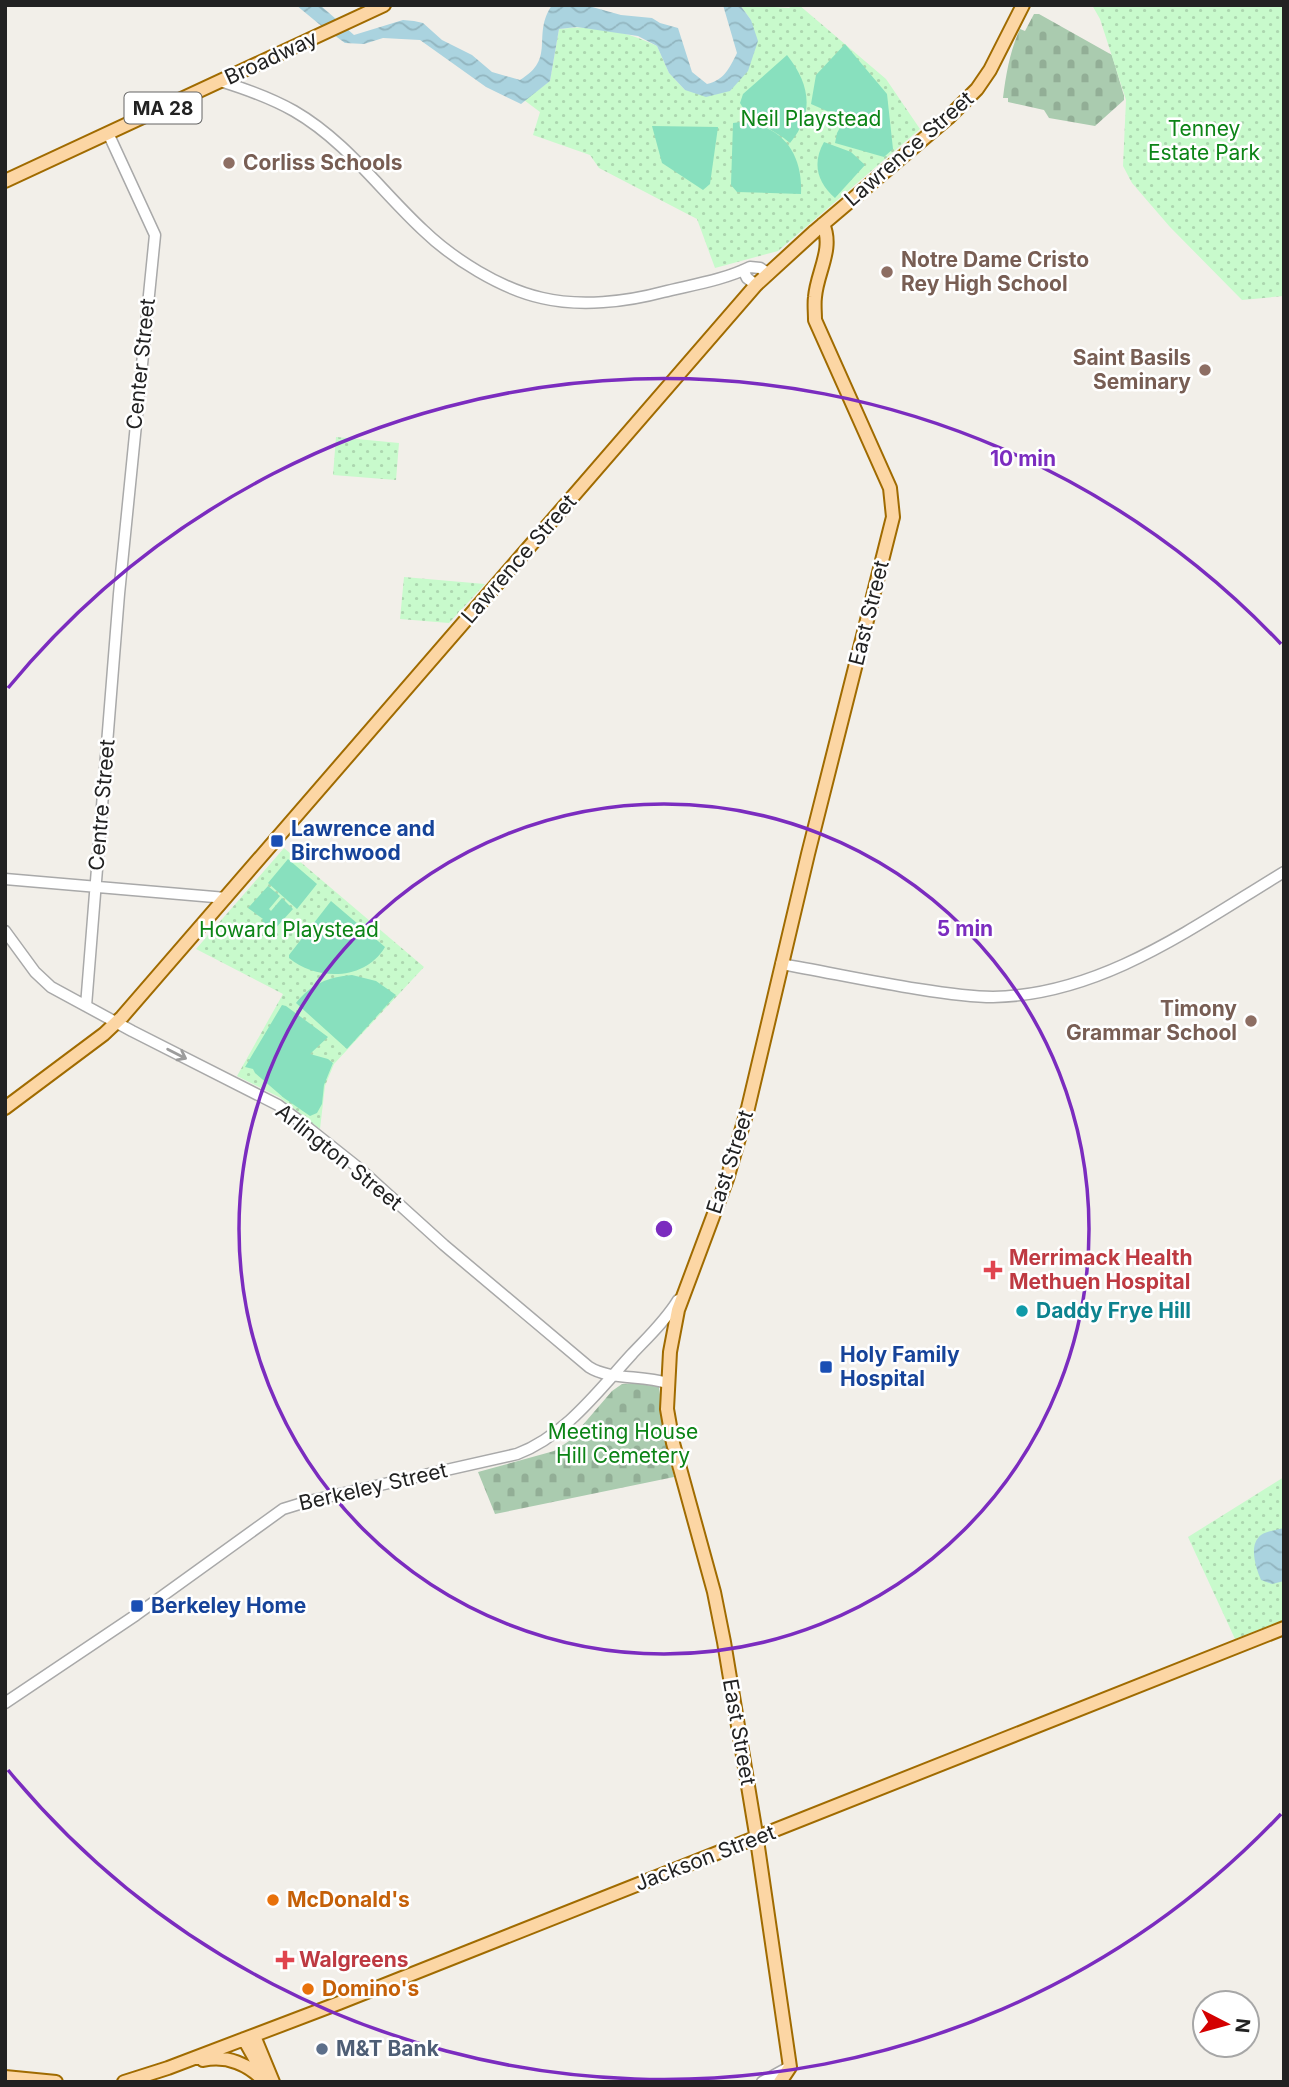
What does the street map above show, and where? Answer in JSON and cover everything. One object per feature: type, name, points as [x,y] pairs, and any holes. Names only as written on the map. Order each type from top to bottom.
[{"type":"main road","name":"Broadway","points":[[5,181],[384,5]]},
{"type":"main road","name":"Lawrence Street","points":[[5,1108],[116,1023],[756,285],[948,118],[977,89],[990,70],[1023,5]]},
{"type":"main road","name":"East Street","points":[[790,2067],[756,1838],[714,1592],[673,1443],[667,1409],[667,1383],[673,1329],[736,1152],[748,1108],[781,964],[893,517],[890,488],[815,320],[814,295],[825,256],[827,234],[823,224]]},
{"type":"main road","points":[[809,237],[818,244],[825,256]]},
{"type":"main road","name":"Jackson Street","points":[[124,2082],[249,2038],[1284,1628]]},
{"type":"main road","points":[[249,2038],[269,2082]]},
{"type":"main road","points":[[168,2068],[212,2058],[226,2059],[246,2066],[269,2082]]},
{"type":"main road","points":[[780,2082],[790,2067]]},
{"type":"main road","points":[[5,2077],[56,2082]]},
{"type":"street","points":[[220,81],[257,93],[306,119],[346,150],[423,231],[457,258],[521,291],[541,298],[618,302],[642,298],[750,267],[760,268],[769,274]]},
{"type":"street","name":"Center Street","points":[[108,133],[155,235],[118,604]]},
{"type":"street","points":[[743,270],[747,278],[756,285]]},
{"type":"street","name":"Centre Street","points":[[86,1006],[118,604]]},
{"type":"street","points":[[781,964],[972,996],[994,997],[1047,990],[1083,982],[1142,957],[1284,872]]},
{"type":"street","points":[[5,879],[226,898]]},
{"type":"street","name":"Arlington Street","points":[[5,931],[35,972],[51,987],[116,1023],[256,1093],[296,1118],[597,1372],[652,1378],[667,1383]]},
{"type":"street","name":"Berkeley Street","points":[[5,1703],[136,1615],[283,1509],[517,1454],[549,1439],[660,1324],[687,1286]]},
{"type":"street","points":[[762,2082],[790,2067]]},
{"type":"green space","name":"Neil Playstead","points":[[740,5],[789,8],[799,5],[886,79],[920,129],[778,251],[715,268],[697,219],[599,168],[590,155],[533,135],[540,112],[524,100],[550,81],[559,29],[584,27],[634,36],[657,46],[669,73],[685,90],[730,91],[751,20]]},
{"type":"green space","name":"Tenney Estate Park","points":[[1092,5],[1284,5],[1284,296],[1242,300],[1170,227],[1132,183],[1123,166],[1126,100],[1100,19]]},
{"type":"green space","points":[[1034,14],[1039,14],[1112,55],[1124,100],[1095,126],[1049,118],[1044,110],[1008,102],[1008,98],[1003,98],[1017,37],[1020,29],[1025,31]]},
{"type":"green space","points":[[845,44],[887,94],[893,149],[884,157],[835,143],[837,133],[848,113],[827,111],[811,104],[816,75]]},
{"type":"green space","points":[[787,55],[801,77],[806,99],[803,121],[790,143],[756,120],[740,103],[743,94]]},
{"type":"green space","points":[[741,122],[768,129],[779,135],[787,144],[798,166],[801,194],[737,192],[731,185],[733,123]]},
{"type":"green space","points":[[652,126],[718,127],[710,184],[703,190],[662,163]]},
{"type":"green space","points":[[824,142],[851,152],[865,165],[835,198],[820,179],[818,172],[818,157]]},
{"type":"green space","points":[[336,437],[399,443],[396,480],[333,475]]},
{"type":"green space","points":[[404,577],[485,584],[449,623],[400,619]]},
{"type":"green space","name":"Howard Playstead","points":[[284,848],[424,967],[334,1064],[325,1086],[320,1129],[279,1097],[237,1076],[283,994],[196,949]]},
{"type":"green space","points":[[288,859],[317,884],[297,909],[268,883]]},
{"type":"green space","points":[[268,886],[280,896],[269,909],[271,911],[282,898],[293,909],[273,931],[248,908]]},
{"type":"green space","points":[[331,901],[385,947],[366,966],[340,974],[326,974],[300,966],[289,958]]},
{"type":"green space","points":[[352,975],[376,981],[396,995],[347,1049],[296,1003],[321,983]]},
{"type":"green space","points":[[282,1005],[328,1037],[310,1054],[333,1063],[324,1085],[322,1104],[317,1113],[310,1116],[284,1098],[253,1069],[245,1067]]},
{"type":"green space","name":"Meeting House Hill Cemetery","points":[[622,1384],[659,1387],[667,1448],[674,1477],[495,1514],[478,1472],[554,1451],[569,1441],[612,1391]]},
{"type":"green space","points":[[1284,1477],[1284,1620],[1235,1639],[1188,1537]]},
{"type":"water","points":[[296,5],[320,5],[354,35],[403,20],[423,23],[442,40],[472,55],[492,72],[520,80],[538,63],[543,27],[552,5],[585,5],[621,15],[652,18],[678,28],[692,72],[707,84],[722,77],[737,53],[723,5],[740,5],[751,20],[758,41],[748,71],[730,91],[706,97],[685,90],[669,73],[657,46],[638,36],[577,27],[559,29],[550,81],[521,104],[486,87],[420,40],[383,38],[364,44],[345,43]]},
{"type":"water","points":[[1284,1528],[1284,1581],[1272,1584],[1261,1580],[1254,1557],[1255,1545],[1261,1535]]},
{"type":"place","name":"Corliss Schools","points":[[229,163]]},
{"type":"place","name":"Notre Dame Cristo Rey High School","points":[[887,272]]},
{"type":"place","name":"Saint Basils Seminary","points":[[1205,370]]},
{"type":"place","name":"Lawrence and Birchwood","points":[[277,841]]},
{"type":"place","name":"Timony Grammar School","points":[[1251,1021]]},
{"type":"place","name":"Merrimack Health Methuen Hospital","points":[[993,1270]]},
{"type":"place","name":"Daddy Frye Hill","points":[[1022,1311]]},
{"type":"place","name":"Holy Family Hospital","points":[[826,1367]]},
{"type":"place","name":"Berkeley Home","points":[[137,1606]]},
{"type":"place","name":"McDonald's","points":[[273,1900]]},
{"type":"place","name":"Walgreens","points":[[285,1960]]},
{"type":"place","name":"Domino's","points":[[308,1989]]},
{"type":"place","name":"M&T Bank","points":[[322,2049]]}]
